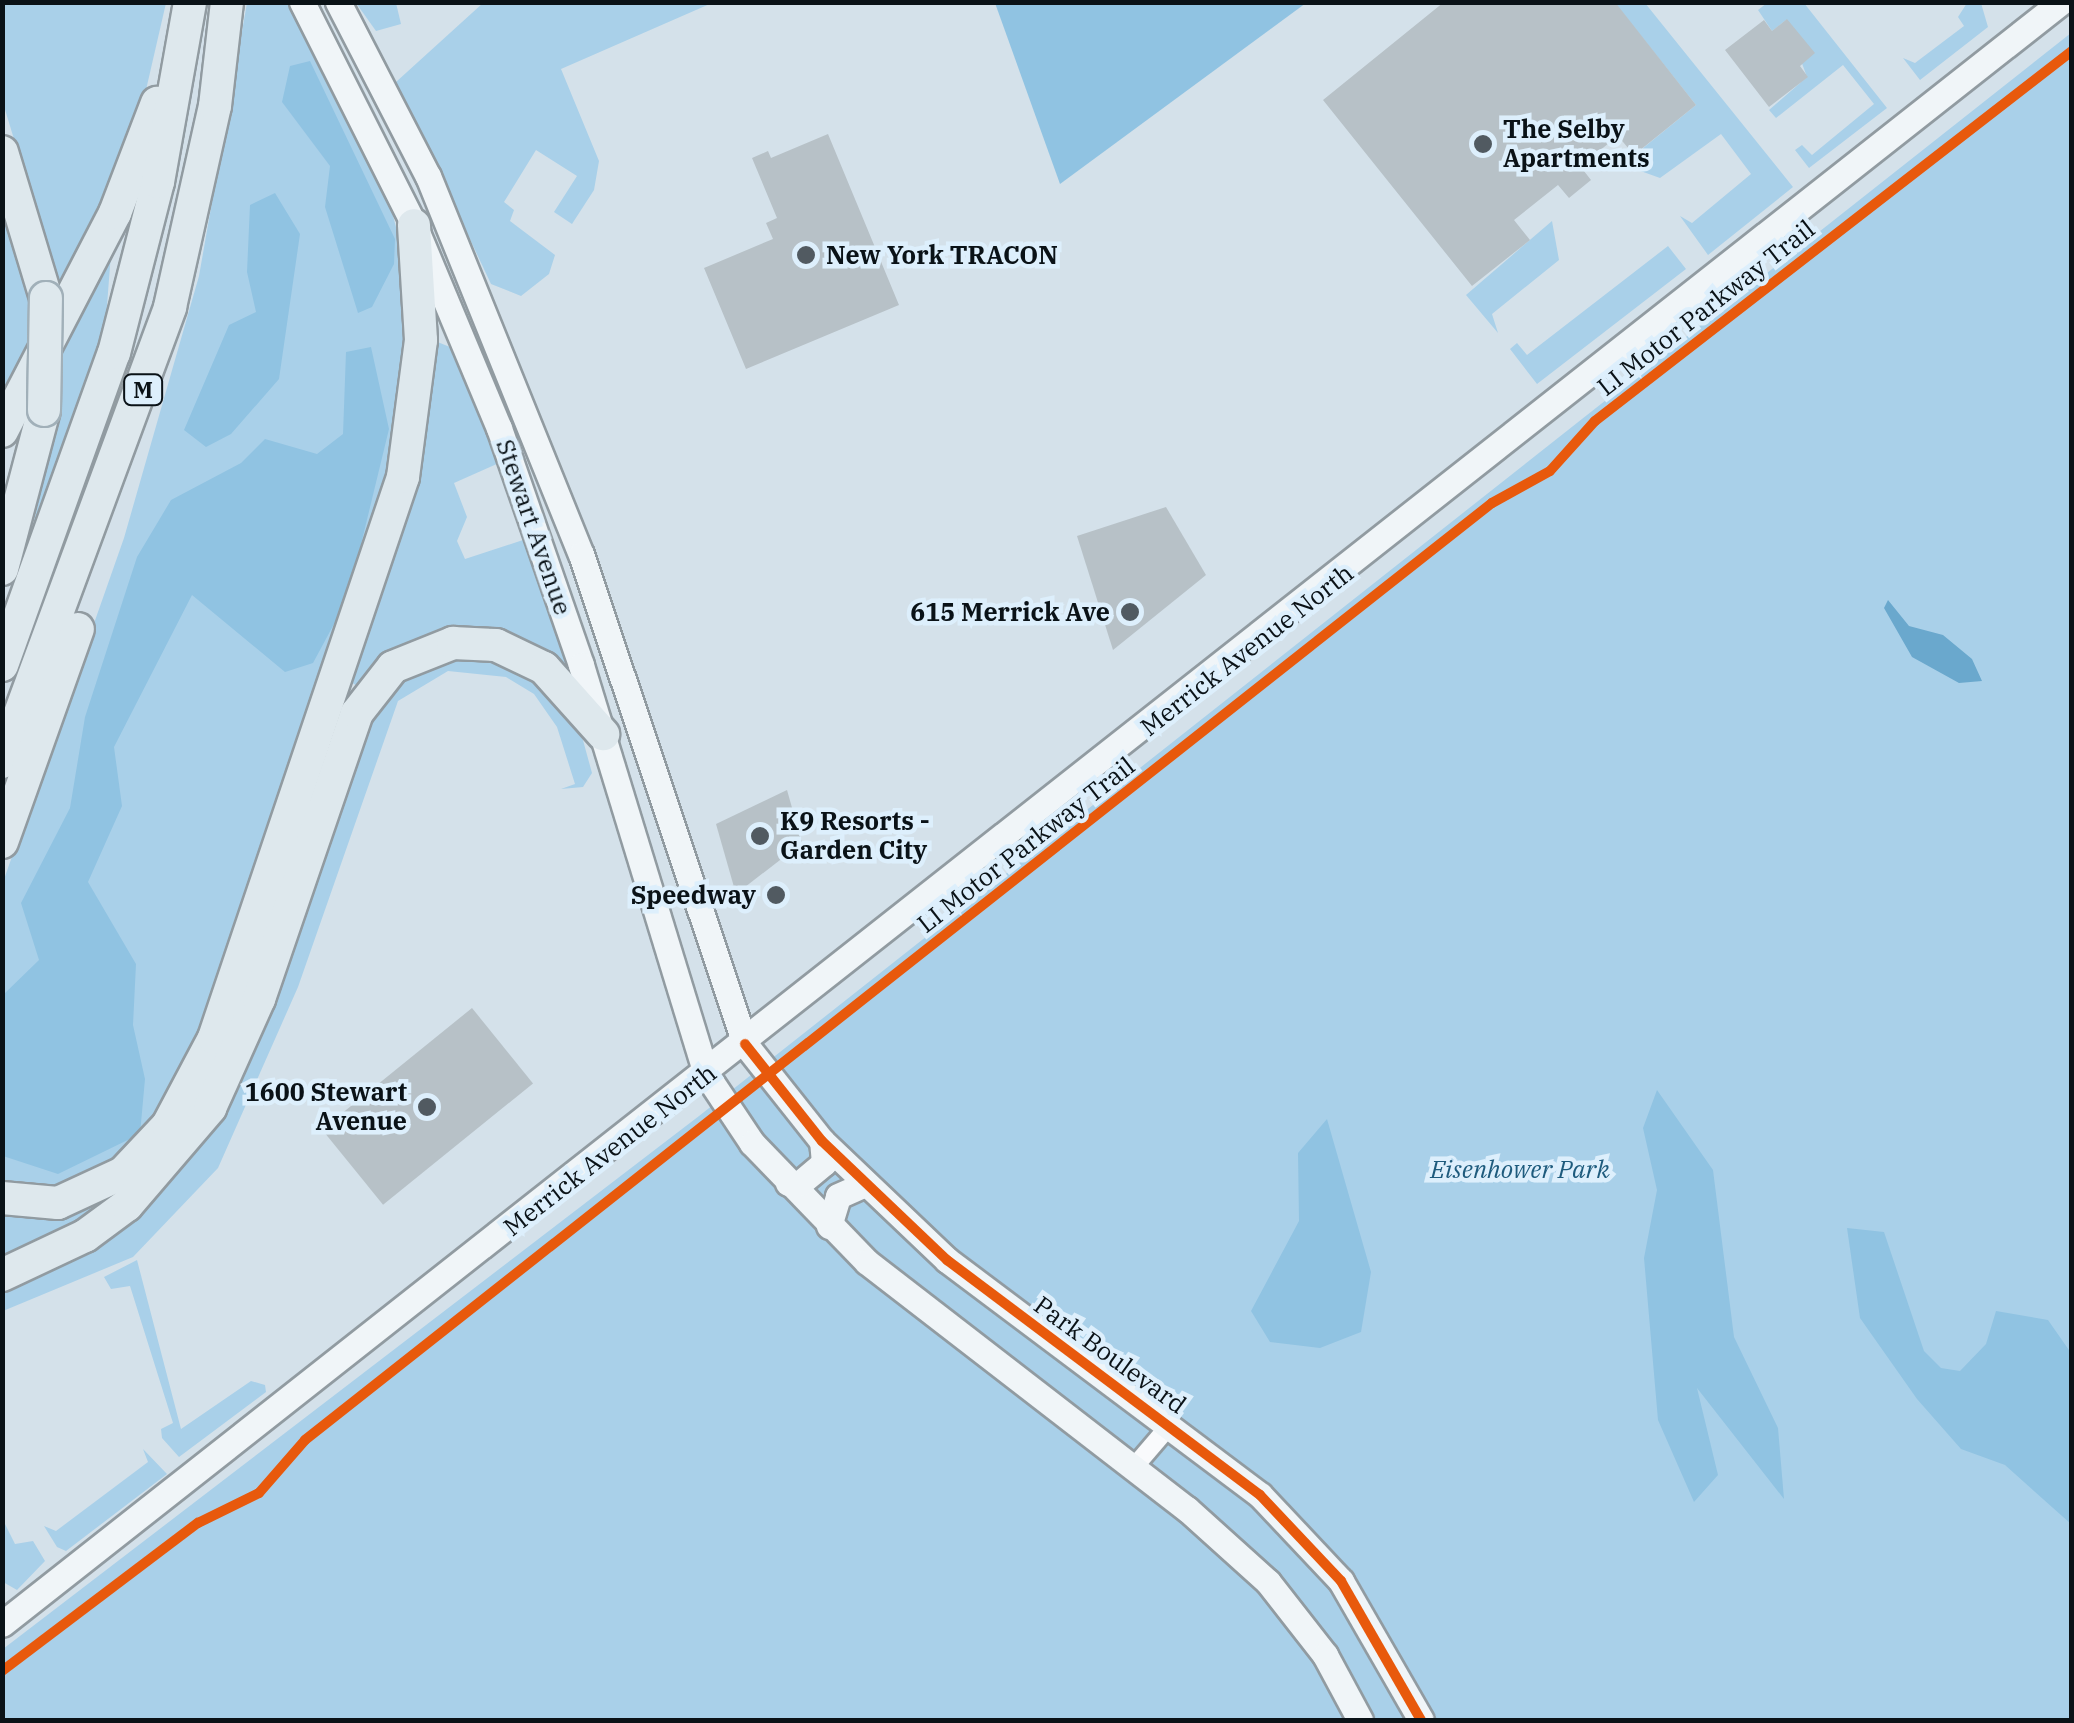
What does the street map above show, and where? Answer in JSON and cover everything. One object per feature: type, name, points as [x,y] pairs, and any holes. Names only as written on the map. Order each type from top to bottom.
[{"type":"highway","name":"M","points":[[2,762],[126,440],[196,200],[228,2]]},
{"type":"highway","name":"M","points":[[2,666],[114,353],[188,13]]},
{"type":"highway","points":[[2,431],[115,213],[188,13]]},
{"type":"highway","points":[[2,152],[46,298],[44,410],[2,568]]},
{"type":"highway","points":[[2,1198],[58,1204],[123,1174],[168,1125],[214,1038],[403,477],[421,340],[414,225]]},
{"type":"highway","points":[[2,842],[100,560],[126,440]]},
{"type":"highway","points":[[2,1275],[86,1236],[127,1205],[210,1108],[260,999],[357,713],[393,667],[453,643],[496,646],[544,668],[603,734]]},
{"type":"main road","name":"Stewart Avenue","points":[[302,2],[414,225],[464,338],[538,534],[706,1074]]},
{"type":"main road","name":"Stewart Avenue","points":[[338,2],[421,160],[581,554],[745,1044]]},
{"type":"main road","name":"Merrick Avenue North","points":[[2,1624],[745,1044],[2061,2]]},
{"type":"main road","points":[[464,338],[488,319]]},
{"type":"main road","points":[[464,338],[500,348]]},
{"type":"main road","points":[[538,534],[581,554]]},
{"type":"main road","points":[[581,665],[605,627]]},
{"type":"main road","name":"Park Boulevard","points":[[745,1044],[822,1141],[948,1260],[1171,1424],[1260,1496],[1341,1581],[1421,1720]]},
{"type":"main road","points":[[706,1074],[788,1183],[829,1226],[966,1344],[1134,1467],[1268,1582],[1325,1656],[1360,1720]]},
{"type":"main road","points":[[788,1183],[800,1183],[824,1163],[822,1141]]},
{"type":"main road","points":[[829,1226],[838,1196],[865,1184]]},
{"type":"street","name":"Park Boulevard","points":[[1134,1467],[1171,1424]]},
{"type":"green space","points":[[2,3],[166,3],[137,129],[59,287],[3,103]]},
{"type":"green space","points":[[247,3],[288,3],[391,208],[412,288],[402,446],[226,984],[145,1140],[67,1191],[3,1185],[2,885],[124,538],[199,276]]},
{"type":"green space","points":[[356,3],[396,3],[401,24],[376,31]]},
{"type":"green space","points":[[483,3],[712,3],[561,69],[599,161],[594,190],[572,224],[554,212],[577,176],[536,150],[504,202],[514,210],[510,221],[555,255],[549,274],[521,296],[491,284],[396,82]]},
{"type":"green space","points":[[1615,3],[1645,3],[1793,187],[1708,255],[1680,216],[1692,223],[1751,174],[1721,134],[1660,178],[1635,169],[1645,160],[1637,153],[1696,105]]},
{"type":"green space","points":[[1767,3],[1804,3],[1887,108],[1809,168],[1795,150],[1802,145],[1812,155],[1874,104],[1843,65],[1776,118],[1769,110],[1807,77],[1786,20],[1772,31],[1758,10]]},
{"type":"green space","points":[[1967,3],[1981,3],[1988,27],[1920,80],[1903,58],[1915,63],[1964,26],[1958,17]]},
{"type":"green space","name":"Eisenhower Park","points":[[2071,33],[2071,1720],[3,1720],[3,1649],[699,1116]]},
{"type":"green space","points":[[2,179],[38,325],[3,396],[2,396]]},
{"type":"green space","points":[[1552,221],[1559,260],[1492,314],[1498,333],[1466,295]]},
{"type":"green space","points":[[1668,246],[1686,269],[1537,384],[1510,349],[1517,343],[1527,355]]},
{"type":"green space","points":[[111,253],[105,332],[42,531],[34,520],[54,438],[64,343]]},
{"type":"green space","points":[[435,341],[450,347],[499,463],[454,483],[467,517],[457,541],[465,559],[526,539],[571,669],[489,632],[360,688],[351,682],[417,479]]},
{"type":"green space","points":[[450,653],[495,655],[533,671],[578,722],[592,773],[583,787],[561,789],[575,784],[557,727],[534,694],[506,677],[448,671],[398,701],[298,987],[218,1168],[133,1257],[3,1311],[3,1283],[124,1222],[383,690]]},
{"type":"green space","points":[[92,1205],[98,1217],[3,1262],[3,1209]]},
{"type":"green space","points":[[137,1260],[181,1429],[251,1381],[265,1385],[266,1392],[179,1457],[162,1438],[161,1429],[173,1423],[130,1286],[111,1289],[104,1277]]},
{"type":"green space","points":[[143,1449],[167,1474],[66,1551],[57,1547],[44,1526],[56,1531],[148,1462]]},
{"type":"green space","points":[[2,1518],[15,1544],[33,1541],[45,1561],[17,1590],[3,1582]]},
{"type":"shaded area","points":[[995,2],[1306,3],[1060,184]]},
{"type":"shaded area","points":[[310,61],[395,239],[394,264],[372,307],[358,313],[325,207],[330,166],[282,102],[290,66]]},
{"type":"shaded area","points":[[275,193],[300,234],[279,379],[231,434],[206,447],[184,430],[229,325],[256,312],[247,272],[250,205]]},
{"type":"shaded area","points":[[371,347],[389,429],[348,598],[313,663],[285,672],[192,595],[114,747],[122,806],[88,882],[136,964],[133,1025],[145,1079],[140,1134],[58,1174],[3,1156],[3,995],[39,960],[21,903],[70,808],[85,717],[137,557],[171,500],[241,463],[265,439],[317,454],[343,434],[346,352]]},
{"type":"shaded area","points":[[1888,600],[1909,626],[1943,635],[1972,659],[1982,681],[1959,683],[1912,657],[1884,608]]},
{"type":"shaded area","points":[[1657,1090],[1713,1170],[1734,1337],[1778,1428],[1784,1499],[1697,1388],[1718,1475],[1694,1502],[1658,1420],[1644,1258],[1657,1190],[1643,1128]]},
{"type":"shaded area","points":[[1327,1119],[1371,1272],[1361,1332],[1320,1348],[1270,1342],[1251,1311],[1299,1221],[1298,1153]]},
{"type":"shaded area","points":[[1847,1228],[1884,1232],[1924,1351],[1941,1368],[1960,1371],[1986,1344],[1996,1311],[2048,1320],[2071,1353],[2071,1524],[2005,1465],[1961,1449],[1917,1399],[1860,1318]]},
{"type":"building","name":"The Selby Apartments","points":[[1444,2],[1615,2],[1696,105],[1634,155],[1618,136],[1580,166],[1591,180],[1569,198],[1558,185],[1514,220],[1530,240],[1472,286],[1323,100]]},
{"type":"building","points":[[1787,19],[1815,53],[1800,66],[1808,77],[1769,107],[1725,50],[1764,20],[1772,31]]},
{"type":"building","name":"New York TRACON","points":[[828,134],[899,305],[746,369],[704,268],[773,239],[766,223],[777,218],[752,158],[768,151],[771,158]]},
{"type":"building","name":"615 Merrick Ave","points":[[1166,507],[1206,575],[1113,650],[1077,536]]},
{"type":"building","name":"K9 Resorts - Garden City","points":[[787,790],[802,843],[736,894],[716,824]]},
{"type":"building","name":"1600 Stewart Avenue","points":[[472,1008],[533,1083],[383,1205],[322,1129]]},
{"type":"cycle path","name":"LI Motor Parkway Trail","points":[[2,1671],[198,1523],[259,1493],[305,1440],[1492,503],[1550,471],[1595,421],[2072,51]]},
{"type":"cycle path","points":[[745,1044],[822,1141],[947,1260],[1260,1495],[1341,1581],[1421,1720]]},
{"type":"place","name":"The Selby Apartments","points":[[1483,144]]},
{"type":"place","name":"New York TRACON","points":[[806,255]]},
{"type":"place","name":"615 Merrick Ave","points":[[1130,612]]},
{"type":"place","name":"K9 Resorts - Garden City","points":[[760,836]]},
{"type":"place","name":"Speedway","points":[[776,895]]},
{"type":"place","name":"1600 Stewart Avenue","points":[[427,1107]]}]
